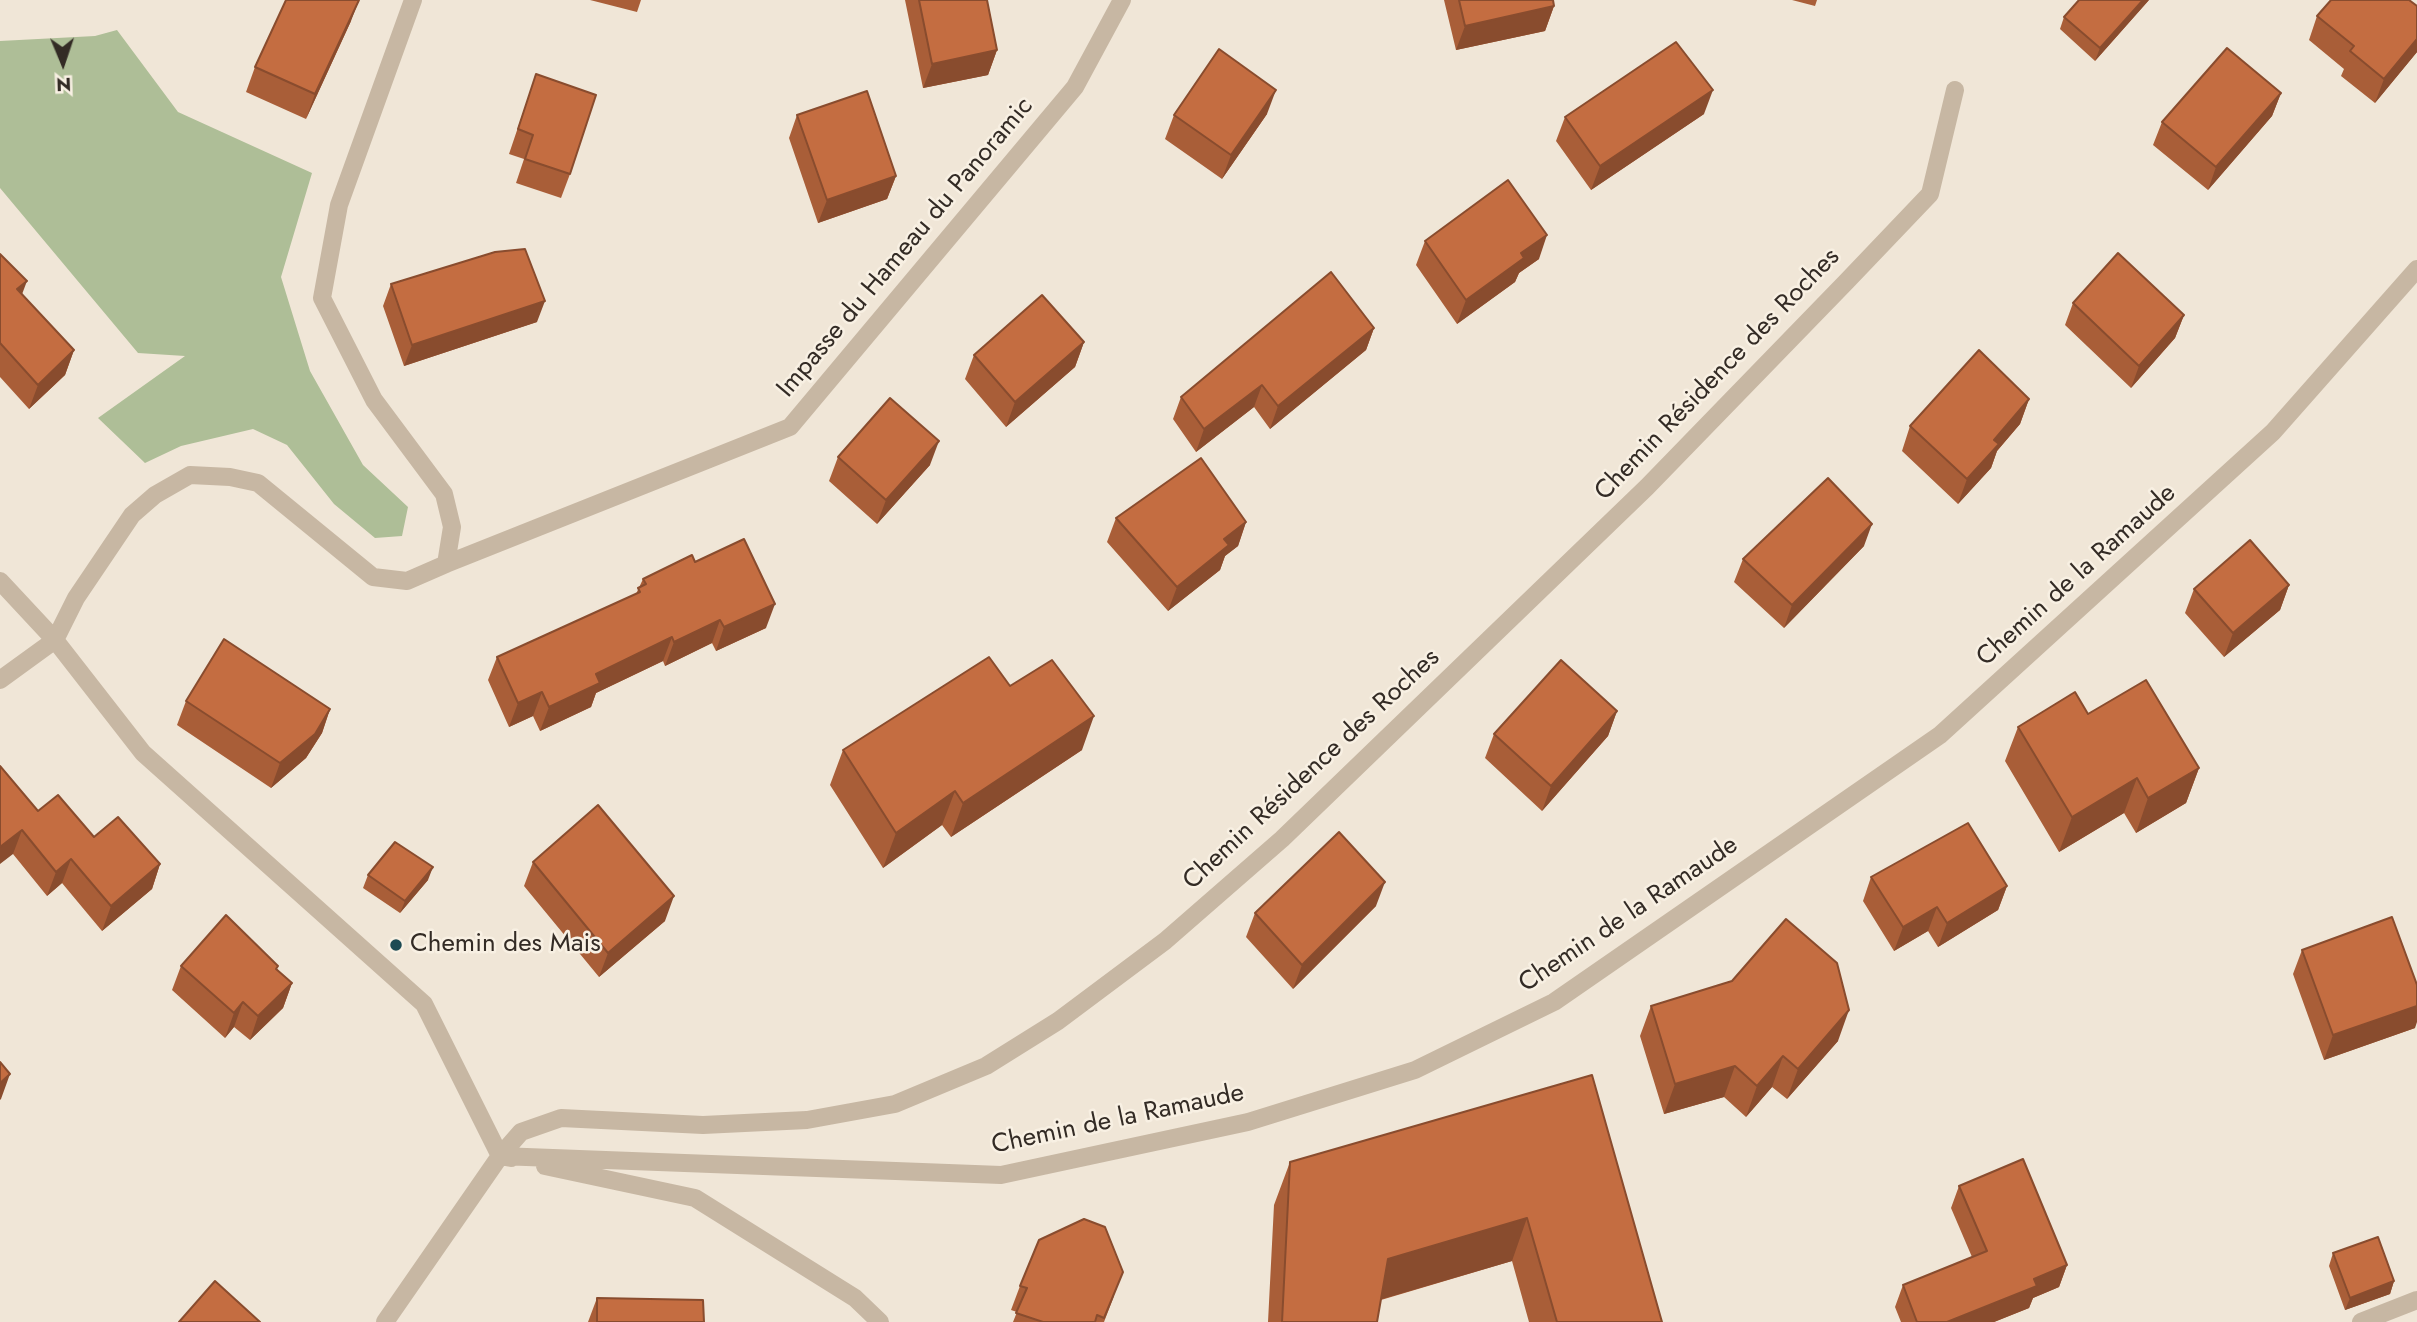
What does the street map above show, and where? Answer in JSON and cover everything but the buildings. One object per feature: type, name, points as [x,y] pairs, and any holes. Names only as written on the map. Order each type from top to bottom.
[{"type":"street","points":[[413,0],[339,205],[322,298],[374,400],[444,494],[452,527],[446,564]]},
{"type":"street","name":"Impasse du Hameau du Panoramic","points":[[55,640],[76,598],[132,515],[155,495],[190,475],[230,477],[258,484],[373,578],[407,582],[790,427],[1075,87],[1122,0]]},
{"type":"street","name":"Chemin Résidence des Roches","points":[[385,1322],[499,1156],[521,1132],[561,1118],[703,1125],[807,1120],[895,1104],[986,1066],[1058,1021],[1166,941],[1282,839],[1647,487],[1930,194],[1955,90]]},
{"type":"street","name":"Chemin de la Ramaude","points":[[499,1156],[1001,1175],[1248,1122],[1415,1070],[1554,1002],[1940,735],[2273,432],[2417,269]]},
{"type":"street","points":[[0,581],[55,640],[143,753],[424,1004],[499,1156],[695,1198],[855,1298],[880,1322]]},
{"type":"street","points":[[0,680],[55,640]]},
{"type":"street","points":[[2361,1322],[2417,1300]]},
{"type":"green space","points":[[117,30],[178,112],[312,173],[281,277],[310,371],[363,465],[408,507],[402,536],[375,538],[334,504],[287,445],[253,429],[181,446],[145,463],[98,418],[185,356],[138,353],[0,188],[0,41],[95,36]]},
{"type":"place","name":"Chemin des Mais","points":[[396,945]]}]
